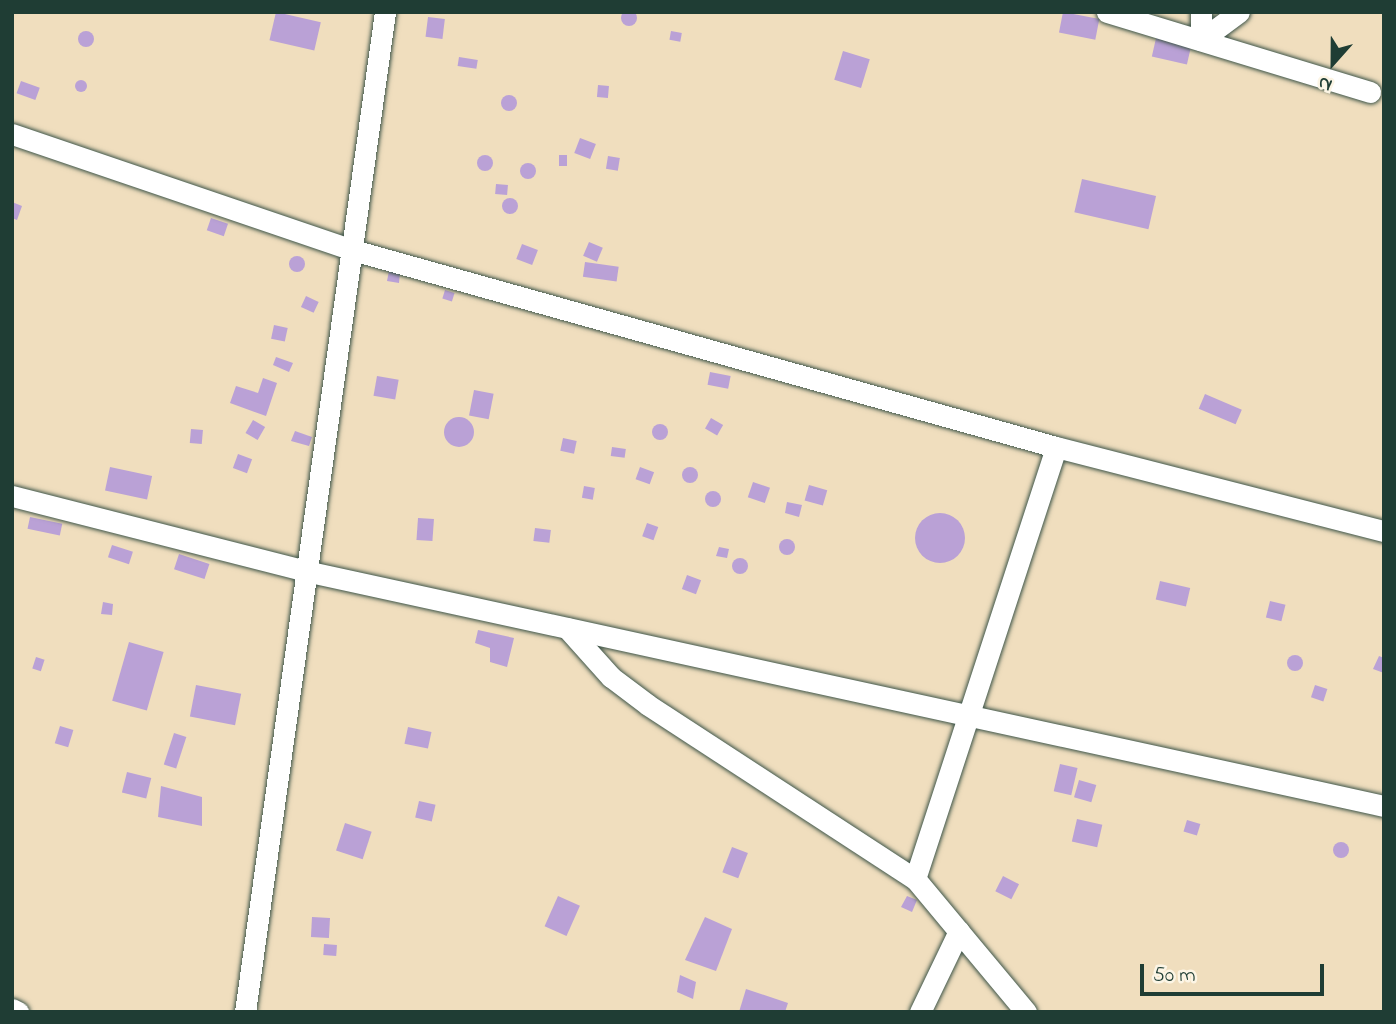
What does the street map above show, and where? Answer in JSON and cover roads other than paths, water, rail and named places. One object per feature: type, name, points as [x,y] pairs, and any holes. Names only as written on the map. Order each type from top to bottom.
[{"type":"street","points":[[245,1012],[310,572],[349,249],[385,12]]},
{"type":"street","points":[[1107,12],[1138,16],[1200,40],[1370,92]]},
{"type":"street","points":[[1200,40],[1201,12]]},
{"type":"street","points":[[1200,40],[1239,12]]},
{"type":"street","points":[[12,134],[349,249],[1056,447],[1384,531]]},
{"type":"street","points":[[915,879],[964,713],[1056,447]]},
{"type":"street","points":[[12,496],[310,572],[1384,806]]},
{"type":"street","points":[[566,628],[648,705],[915,879],[1026,1012]]},
{"type":"street","points":[[920,1012],[959,931]]},
{"type":"street","points":[[12,1009],[18,1012]]}]
